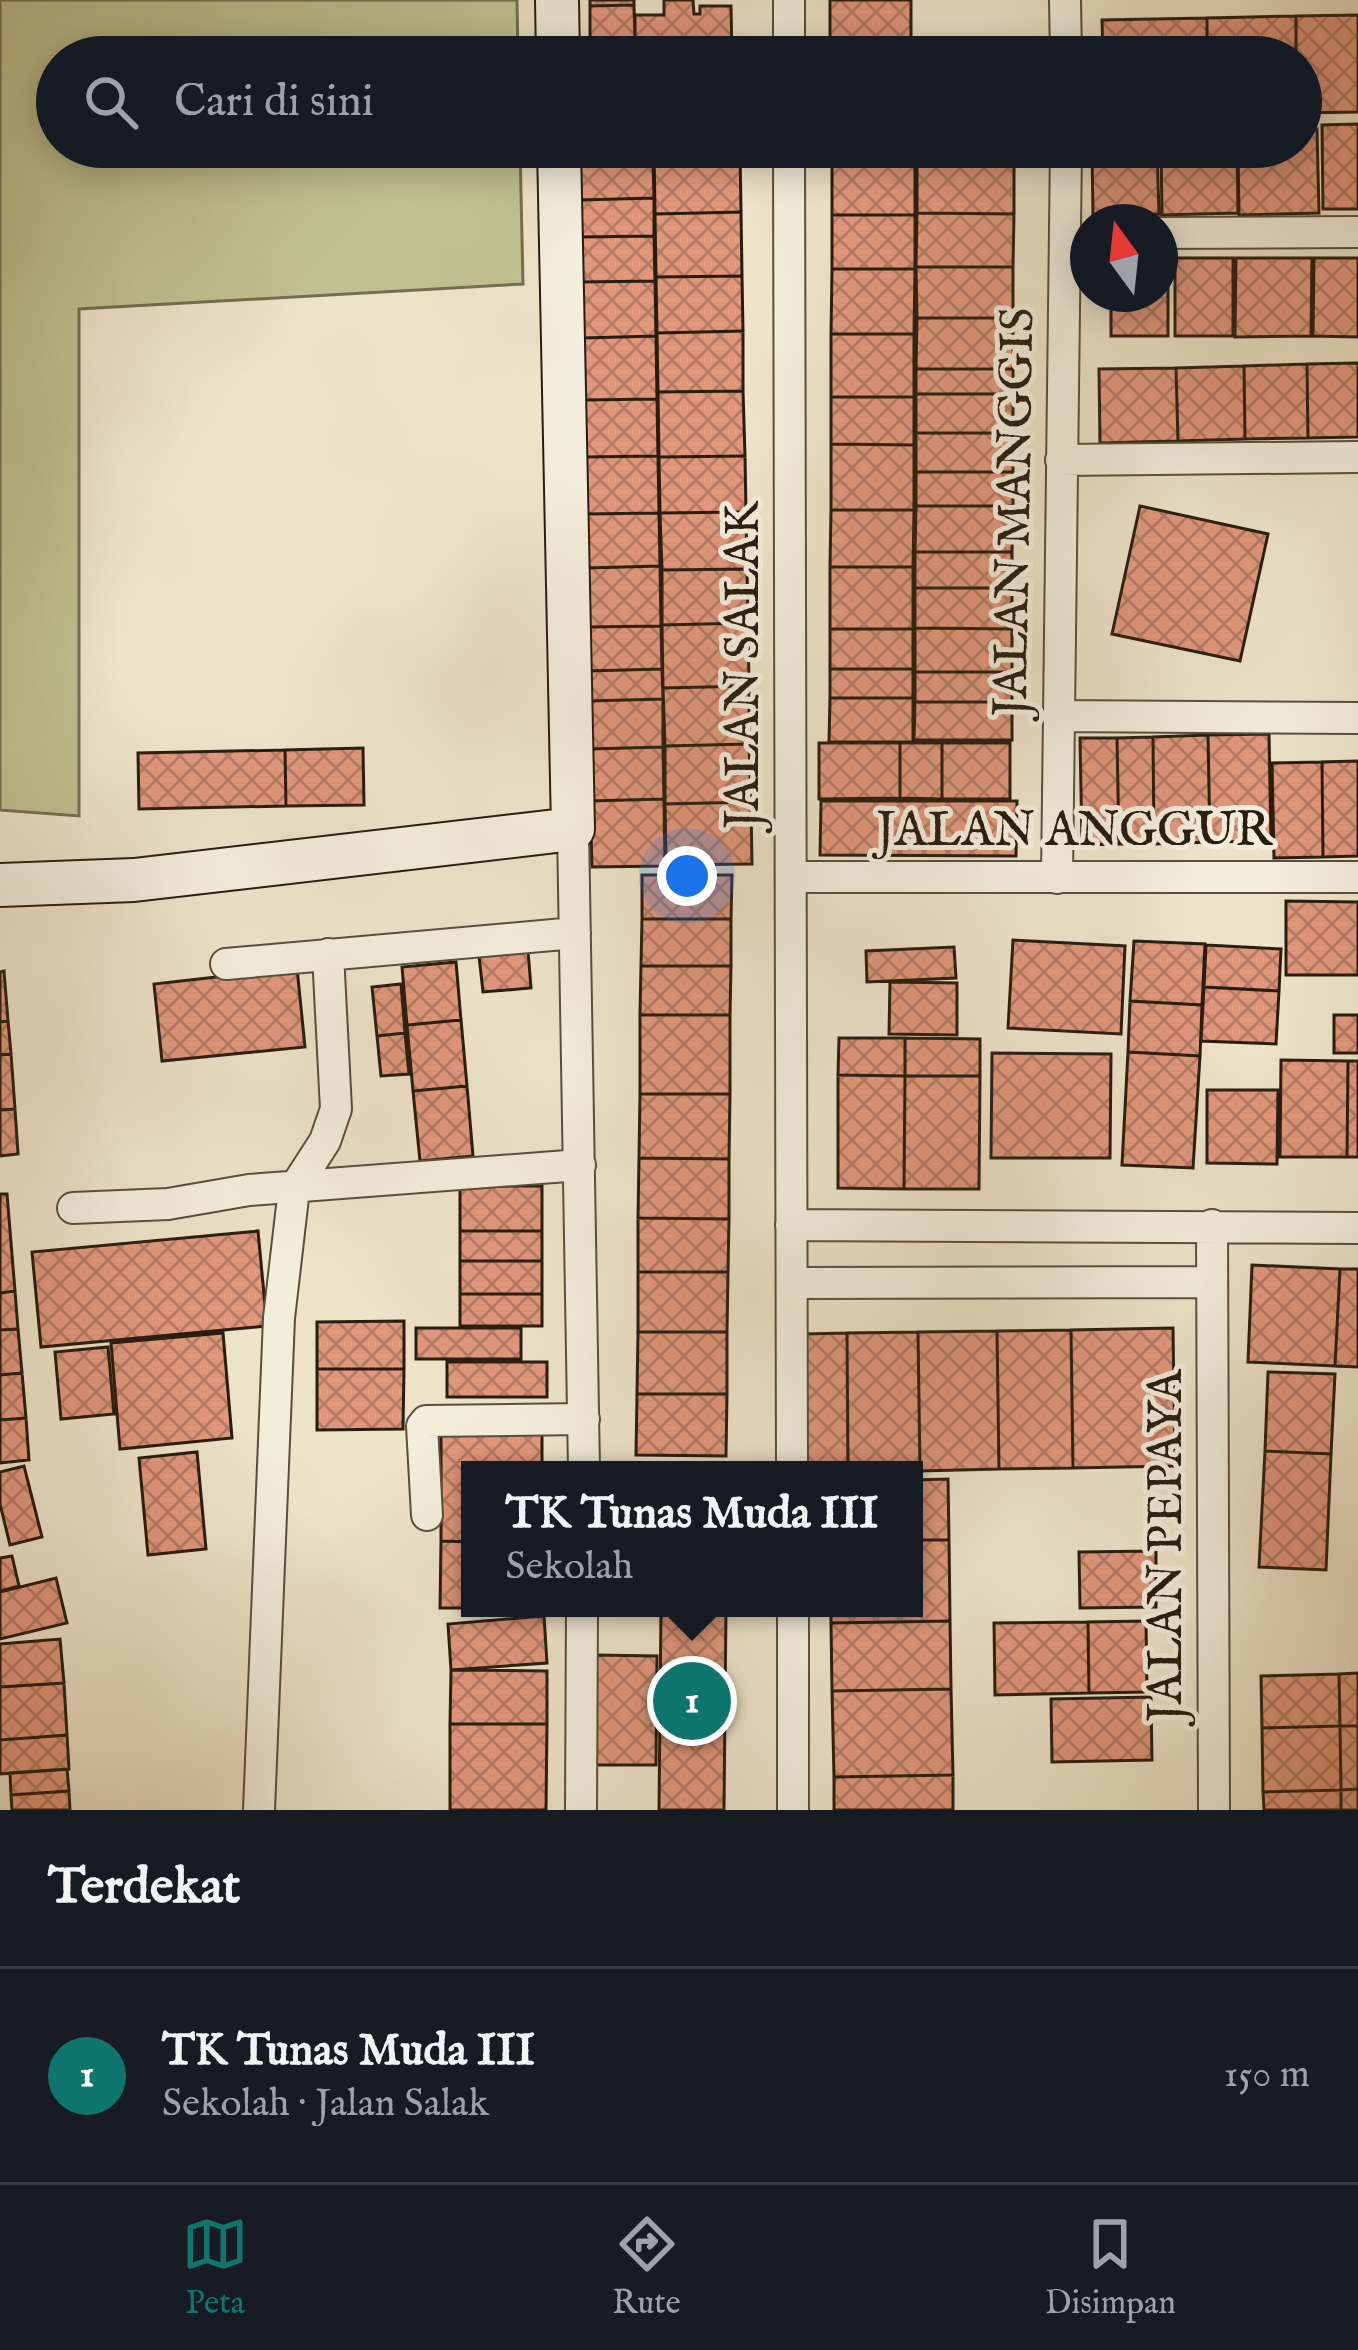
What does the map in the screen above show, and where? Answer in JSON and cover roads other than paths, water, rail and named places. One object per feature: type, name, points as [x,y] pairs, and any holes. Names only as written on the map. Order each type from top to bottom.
[{"type":"street","points":[[556,0],[557,36]]},
{"type":"street","points":[[789,0],[789,36]]},
{"type":"street","points":[[1065,0],[1066,36]]},
{"type":"street","points":[[560,168],[584,1461]]},
{"type":"street","name":"JALAN SALAK","points":[[789,168],[792,1461]]},
{"type":"street","name":"JALAN MANGGIS","points":[[1069,168],[1073,204]]},
{"type":"street","points":[[1178,233],[1358,232]]},
{"type":"street","name":"JALAN MANGGIS","points":[[1057,878],[1061,460],[1071,312]]},
{"type":"street","points":[[1061,460],[1358,457]]},
{"type":"street","points":[[1058,716],[1358,718]]},
{"type":"street","points":[[0,885],[134,880],[573,829]]},
{"type":"street","name":"JALAN ANGGUR","points":[[791,877],[1358,878]]},
{"type":"street","points":[[226,964],[575,934]]},
{"type":"street","points":[[259,1810],[280,1318],[294,1190],[325,1141],[336,1108],[328,953]]},
{"type":"street","points":[[73,1208],[168,1204],[250,1190],[580,1165]]},
{"type":"street","points":[[791,1225],[1358,1228]]},
{"type":"street","name":"JALAN PEPAYA","points":[[1212,1225],[1214,1810]]},
{"type":"street","points":[[792,1283],[1212,1282]]},
{"type":"street","points":[[427,1515],[422,1429],[426,1421],[584,1419]]},
{"type":"street","points":[[580,1810],[582,1617]]},
{"type":"street","points":[[793,1617],[793,1810]]},
{"type":"place","name":"TK Tunas Muda III","points":[[692,1701]]}]
